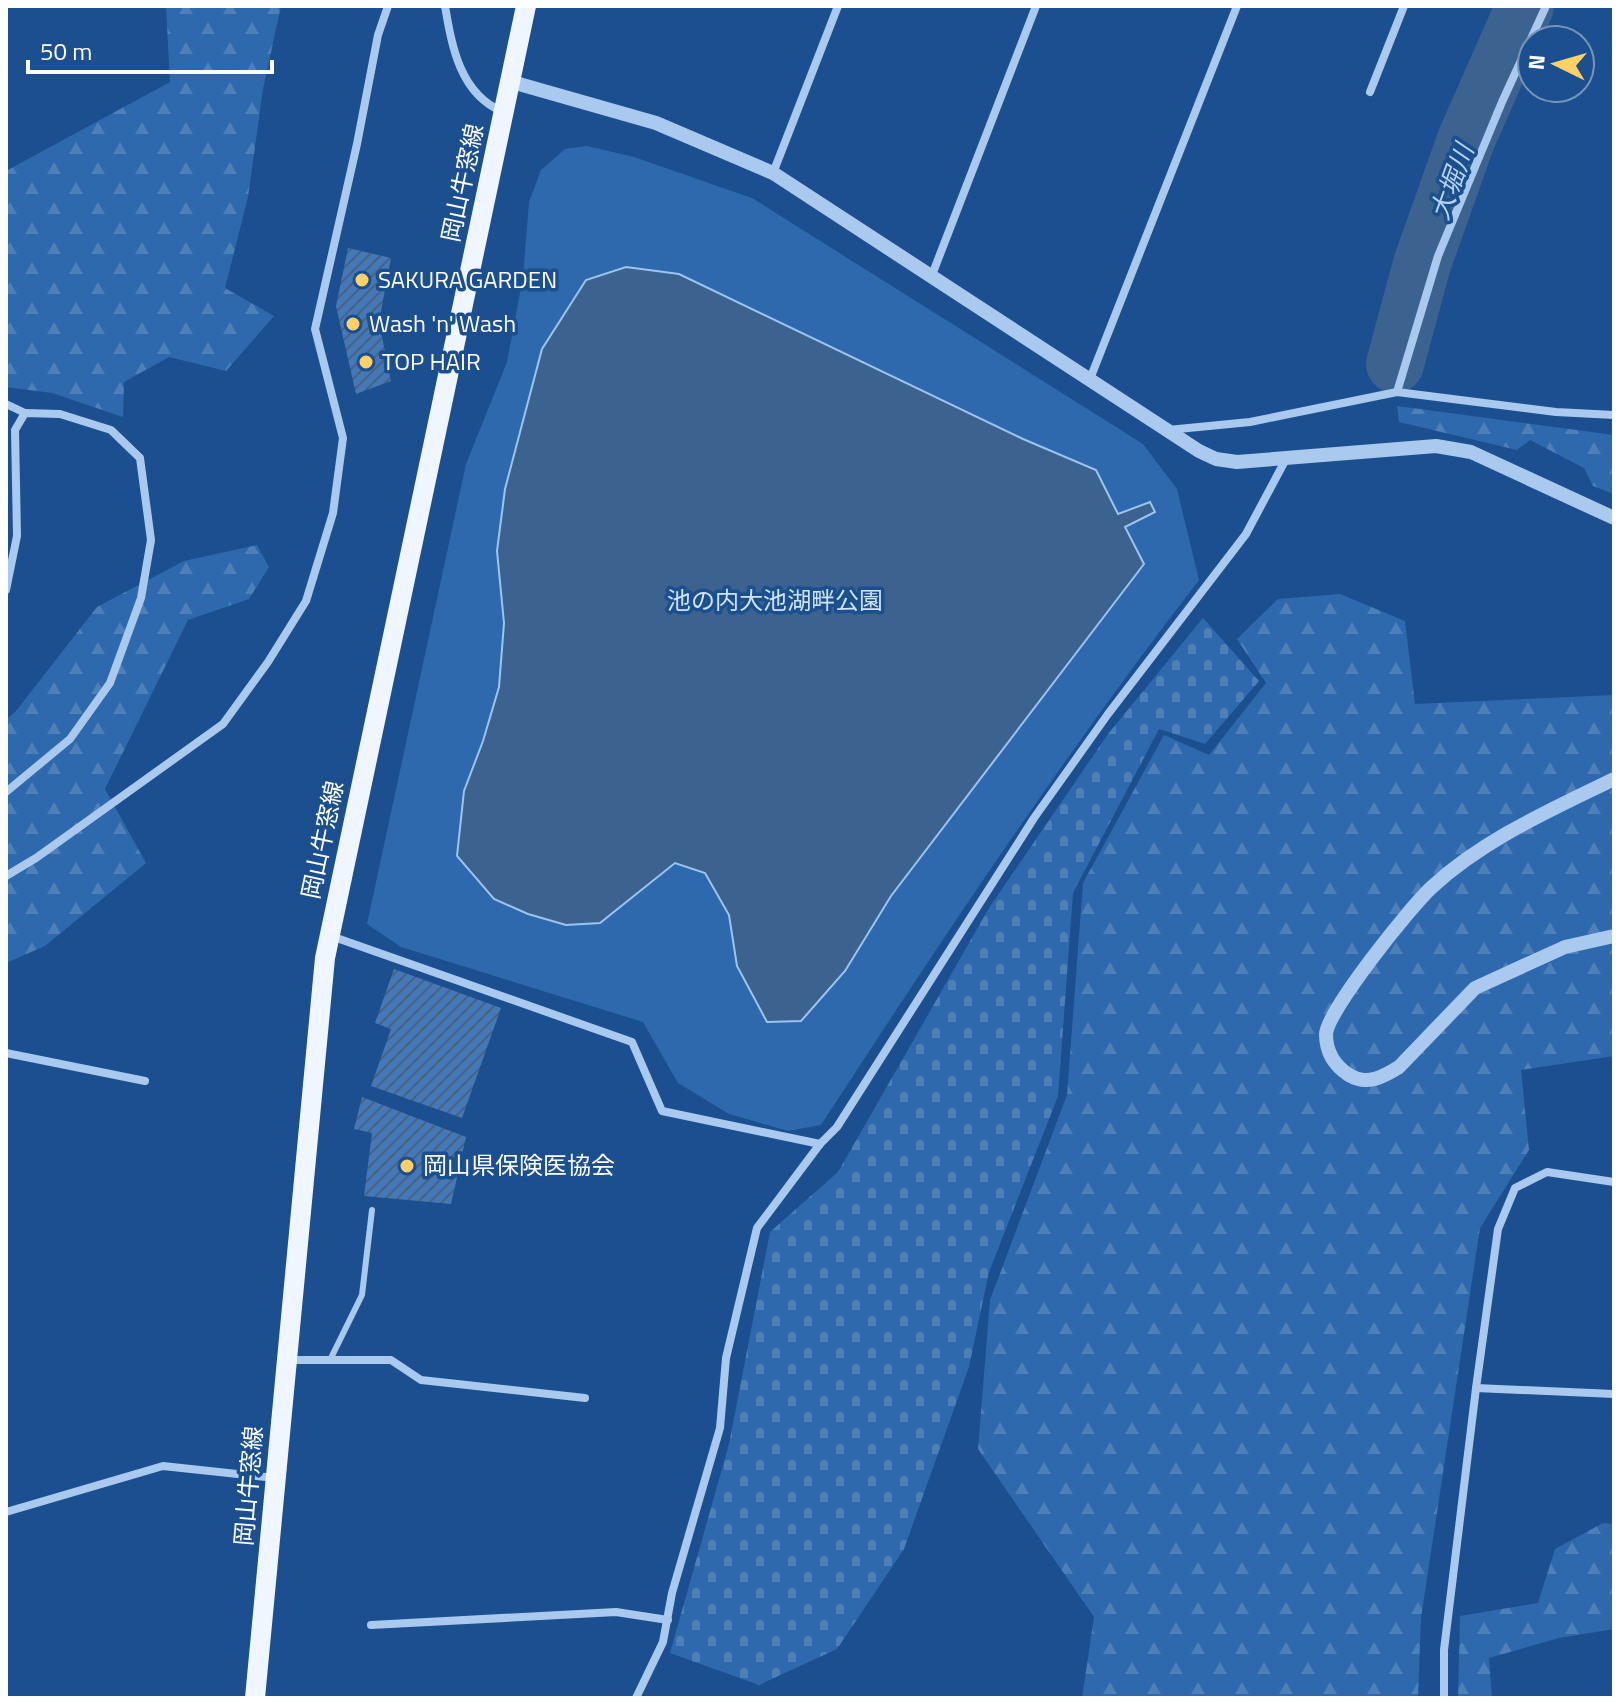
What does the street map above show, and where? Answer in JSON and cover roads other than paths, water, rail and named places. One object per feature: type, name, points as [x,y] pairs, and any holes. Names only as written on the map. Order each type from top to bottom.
[{"type":"main road","name":"岡山牛窓線","points":[[255,1698],[325,958],[526,6]]},
{"type":"street","points":[[6,876],[36,858],[223,724],[268,662],[306,601],[333,513],[343,438],[315,329],[378,35],[388,6]]},
{"type":"street","points":[[445,6],[451,41],[469,87],[487,105],[505,113]]},
{"type":"street","points":[[773,173],[838,6]]},
{"type":"street","points":[[932,275],[1036,6]]},
{"type":"street","points":[[1090,379],[1237,6]]},
{"type":"street","points":[[1370,92],[1404,6]]},
{"type":"street","points":[[1397,392],[1438,256],[1546,6]]},
{"type":"street","points":[[512,82],[656,123],[773,173],[1199,451],[1216,459],[1237,462],[1436,446],[1471,452],[1614,518]]},
{"type":"street","points":[[1167,430],[1250,422],[1397,392],[1556,412],[1614,415]]},
{"type":"street","points":[[6,404],[25,413],[60,414],[111,430],[140,458],[151,540],[141,598],[110,683],[70,739],[6,792]]},
{"type":"street","points":[[6,590],[17,536],[15,430],[25,413]]},
{"type":"street","points":[[636,1698],[663,1642],[672,1593],[720,1428],[726,1358],[757,1228],[820,1144],[837,1127],[1034,818],[1108,714],[1246,534],[1287,457]]},
{"type":"street","points":[[1614,779],[1493,841],[1431,888],[1377,952],[1332,1016],[1326,1032],[1334,1063],[1354,1078],[1368,1081],[1384,1077],[1399,1067],[1475,988],[1565,947],[1614,936]]},
{"type":"street","points":[[330,935],[632,1042],[662,1111],[820,1144]]},
{"type":"street","points":[[6,1053],[145,1081]]},
{"type":"street","points":[[1444,1698],[1444,1650],[1498,1229],[1515,1188],[1547,1172],[1614,1182]]},
{"type":"street","points":[[287,1360],[391,1360],[421,1380],[585,1398]]},
{"type":"street","points":[[1476,1388],[1614,1394]]},
{"type":"street","points":[[6,1512],[163,1466],[276,1478]]},
{"type":"street","points":[[371,1625],[616,1612],[668,1620]]},
{"type":"lane","points":[[330,1360],[362,1295],[372,1210]]},
{"type":"waterway","name":"大堀川","points":[[1395,364],[1422,264],[1466,140],[1525,6]]},
{"type":"place","name":"SAKURA GARDEN","points":[[362,280]]},
{"type":"place","name":"Wash 'n' Wash","points":[[353,324]]},
{"type":"place","name":"TOP HAIR","points":[[366,362]]},
{"type":"place","name":"岡山県保険医協会","points":[[407,1166]]},
{"type":"park label","name":"池の内大池湖畔公園","points":[[775,601]]}]
